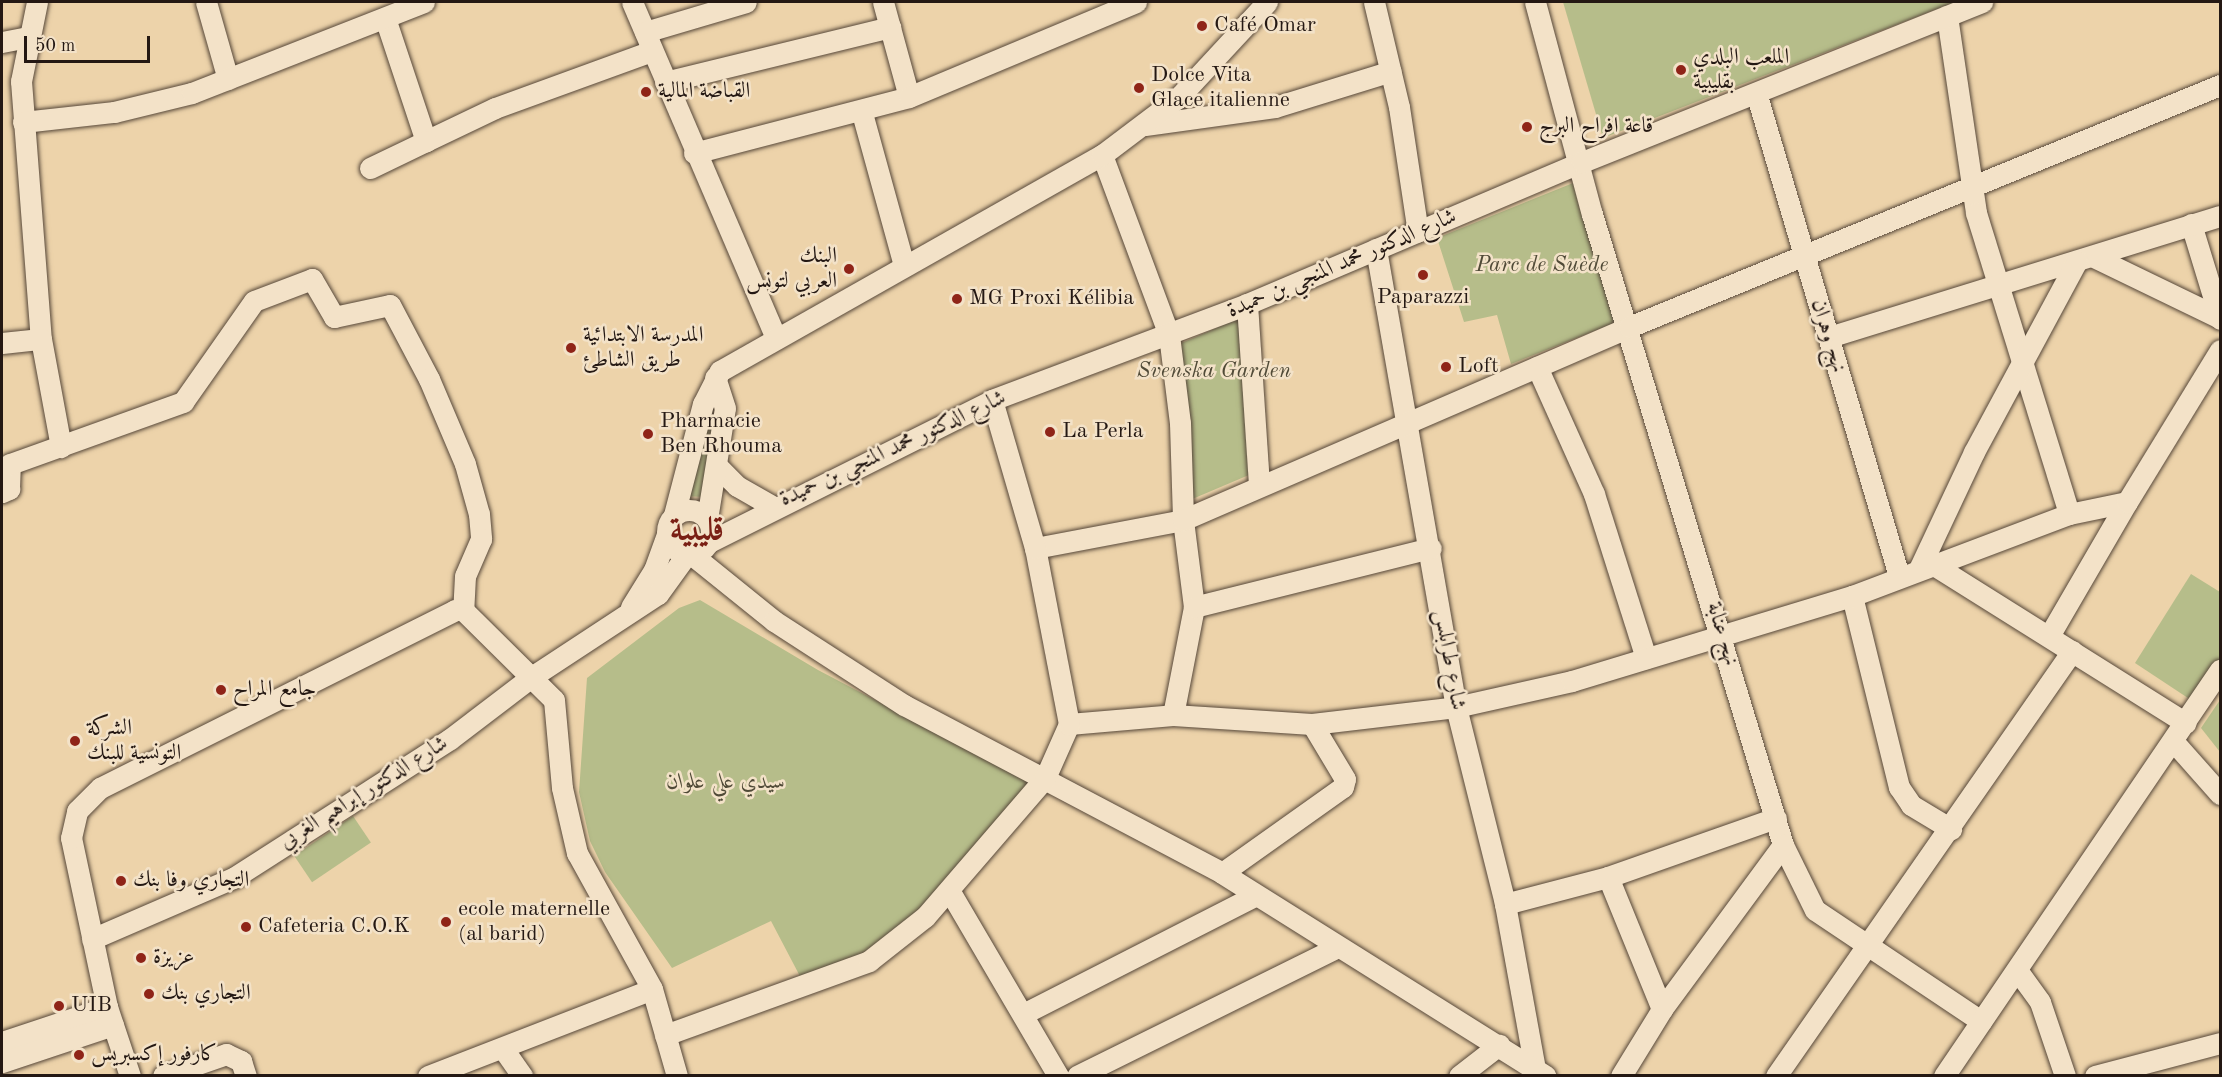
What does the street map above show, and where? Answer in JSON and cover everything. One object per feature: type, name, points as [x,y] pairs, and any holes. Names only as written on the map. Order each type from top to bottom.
[{"type":"street","points":[[37,2],[21,62],[23,122],[41,339],[61,447]]},
{"type":"street","points":[[206,2],[228,79]]},
{"type":"street","points":[[23,122],[114,112],[228,79],[304,44],[385,18],[424,2]]},
{"type":"street","points":[[632,2],[693,153],[775,336]]},
{"type":"street","points":[[370,168],[495,108],[740,2]]},
{"type":"street","points":[[883,2],[909,97]]},
{"type":"street","points":[[621,619],[645,587],[670,525],[715,378],[775,336],[1102,155],[1144,126],[1180,96],[1267,2]]},
{"type":"street","points":[[1374,2],[1391,71],[1418,232]]},
{"type":"street","name":"نهج عنابة","points":[[1535,2],[1582,162],[1592,214],[1629,327],[1723,637],[1783,845],[1815,909],[1866,946],[1981,1021]]},
{"type":"street","name":"شارع الدكتور محمد المنجي بن حميدة","points":[[698,549],[772,506],[992,400],[1248,304],[1582,162],[1758,96],[1982,2]]},
{"type":"street","points":[[693,153],[862,113],[909,97],[1126,3]]},
{"type":"street","points":[[1947,16],[1970,189],[2022,367],[2069,514]]},
{"type":"street","points":[[385,18],[426,141]]},
{"type":"street","points":[[665,82],[890,27]]},
{"type":"street","points":[[2,42],[27,37]]},
{"type":"street","points":[[1144,126],[1275,106],[1391,71]]},
{"type":"street","points":[[1035,548],[1183,520],[1259,483],[1538,368],[1629,327],[2220,85]]},
{"type":"street","name":"نهج وهران","points":[[1758,96],[1899,576]]},
{"type":"street","points":[[862,113],[904,266]]},
{"type":"street","points":[[1102,155],[1169,335],[1180,423],[1183,520],[1194,607],[1173,715]]},
{"type":"street","points":[[1829,337],[1998,282],[2085,259],[2220,216]]},
{"type":"street","points":[[2192,224],[2220,318]]},
{"type":"street","name":"شارع طرابلس","points":[[1376,249],[1431,548],[1456,707],[1505,904],[1541,1072]]},
{"type":"street","points":[[2085,259],[2220,318]]},
{"type":"street","points":[[1926,567],[2022,367],[2085,259]]},
{"type":"street","points":[[5,491],[10,464],[183,402],[254,301],[312,279],[334,317],[390,305],[429,379],[465,464],[479,514],[481,539],[465,576],[463,610],[530,678],[548,689],[554,700],[562,788],[577,853],[652,989],[677,1076]]},
{"type":"street","points":[[1248,304],[1259,483]]},
{"type":"street","points":[[2,343],[41,339]]},
{"type":"street","points":[[2049,636],[2127,502],[2219,357]]},
{"type":"street","points":[[1538,368],[1594,494],[1646,658]]},
{"type":"street","points":[[698,549],[718,467],[725,400],[715,378]]},
{"type":"street","points":[[665,1035],[869,961],[899,941],[949,890],[1045,778],[1069,724],[1035,548],[992,400]]},
{"type":"street","points":[[718,467],[737,486],[772,506]]},
{"type":"street","points":[[1069,724],[1173,715],[1312,724],[1456,707],[1723,637],[1852,596],[1899,576],[2069,514],[2127,502]]},
{"type":"street","points":[[670,525],[695,510],[707,519]]},
{"type":"street","points":[[670,525],[676,550],[698,549],[738,592],[774,621],[904,705],[1222,873],[1335,948],[1541,1072]]},
{"type":"street","points":[[1194,607],[1431,548]]},
{"type":"street","name":"شارع الدكتور إبراهيم الغربي","points":[[93,939],[235,877],[450,740],[530,678],[621,619],[670,583],[698,549]]},
{"type":"street","points":[[1926,567],[2049,636],[2180,732],[2220,794]]},
{"type":"street","points":[[1852,596],[1899,787],[1911,805],[1950,829]]},
{"type":"street","points":[[130,1076],[110,1016],[71,838],[86,800],[442,612],[463,610]]},
{"type":"street","points":[[1776,1076],[2072,651]]},
{"type":"street","points":[[1944,1076],[2220,670]]},
{"type":"street","points":[[1222,873],[1343,787],[1345,779],[1312,724]]},
{"type":"street","points":[[1505,904],[1608,878],[1776,818]]},
{"type":"street","points":[[1621,1076],[1662,1009],[1783,845]]},
{"type":"street","points":[[1608,878],[1662,1009]]},
{"type":"street","points":[[949,890],[1058,1076]]},
{"type":"street","points":[[1023,1014],[1255,896]]},
{"type":"street","points":[[1077,1076],[1335,948]]},
{"type":"street","points":[[2017,970],[2040,1002],[2065,1076]]},
{"type":"street","points":[[428,1076],[504,1050],[652,989]]},
{"type":"street","points":[[2,1042],[110,1016]]},
{"type":"street","points":[[2,1062],[110,1016]]},
{"type":"street","points":[[2095,1076],[2220,1043]]},
{"type":"street","points":[[1459,1076],[1499,1045]]},
{"type":"street","points":[[504,1050],[522,1076]]},
{"type":"street","points":[[163,1076],[226,1054],[241,1061],[246,1076]]},
{"type":"green space","name":"الملعب البلدي بقليبية","points":[[1563,2],[1955,2],[1603,138]]},
{"type":"green space","name":"Parc de Suède","points":[[1583,179],[1627,318],[1511,364],[1497,315],[1464,322],[1437,238]]},
{"type":"green space","name":"Svenska Garden","points":[[1247,315],[1263,469],[1190,500],[1172,347]]},
{"type":"green space","points":[[714,396],[706,497],[683,496]]},
{"type":"green space","points":[[2191,574],[2220,592],[2220,662],[2194,702],[2135,663]]},
{"type":"green space","name":"سيدي علي علوان","points":[[700,600],[818,670],[1029,781],[904,933],[803,982],[771,921],[672,968],[605,872],[590,841],[579,792],[587,678],[679,608]]},
{"type":"green space","points":[[2220,700],[2220,752],[2201,728]]},
{"type":"green space","points":[[353,816],[371,843],[312,882],[294,856]]},
{"type":"place","name":"Café Omar","points":[[1202,26]]},
{"type":"place","name":"الملعب البلدي بقليبية","points":[[1681,70]]},
{"type":"place","name":"Dolce Vita Glace italienne","points":[[1139,88]]},
{"type":"place","name":"القباضة المالية","points":[[646,92]]},
{"type":"place","name":"قاعة افراح البرج","points":[[1527,127]]},
{"type":"place","name":"البنك العربي لتونس","points":[[849,269]]},
{"type":"place","name":"Paparazzi","points":[[1423,275]]},
{"type":"place","name":"MG Proxi Kélibia","points":[[957,299]]},
{"type":"place","name":"المدرسة الابتدائية طريق الشاطئ","points":[[571,348]]},
{"type":"place","name":"Loft","points":[[1446,367]]},
{"type":"place","name":"La Perla","points":[[1050,432]]},
{"type":"place","name":"Pharmacie Ben Rhouma","points":[[648,434]]},
{"type":"place","name":"جامع المراح","points":[[221,690]]},
{"type":"place","name":"الشركة التونسية للبنك","points":[[75,741]]},
{"type":"place","name":"التجاري وفا بنك","points":[[121,881]]},
{"type":"place","name":"ecole maternelle (al barid)","points":[[446,922]]},
{"type":"place","name":"Cafeteria C.O.K","points":[[246,927]]},
{"type":"place","name":"عزيزة","points":[[141,958]]},
{"type":"place","name":"التجاري بنك","points":[[149,994]]},
{"type":"place","name":"UIB","points":[[59,1006]]},
{"type":"place","name":"كارفور إكسبريس","points":[[79,1055]]},
{"type":"district","name":"قليبية","points":[[697,531]]}]
